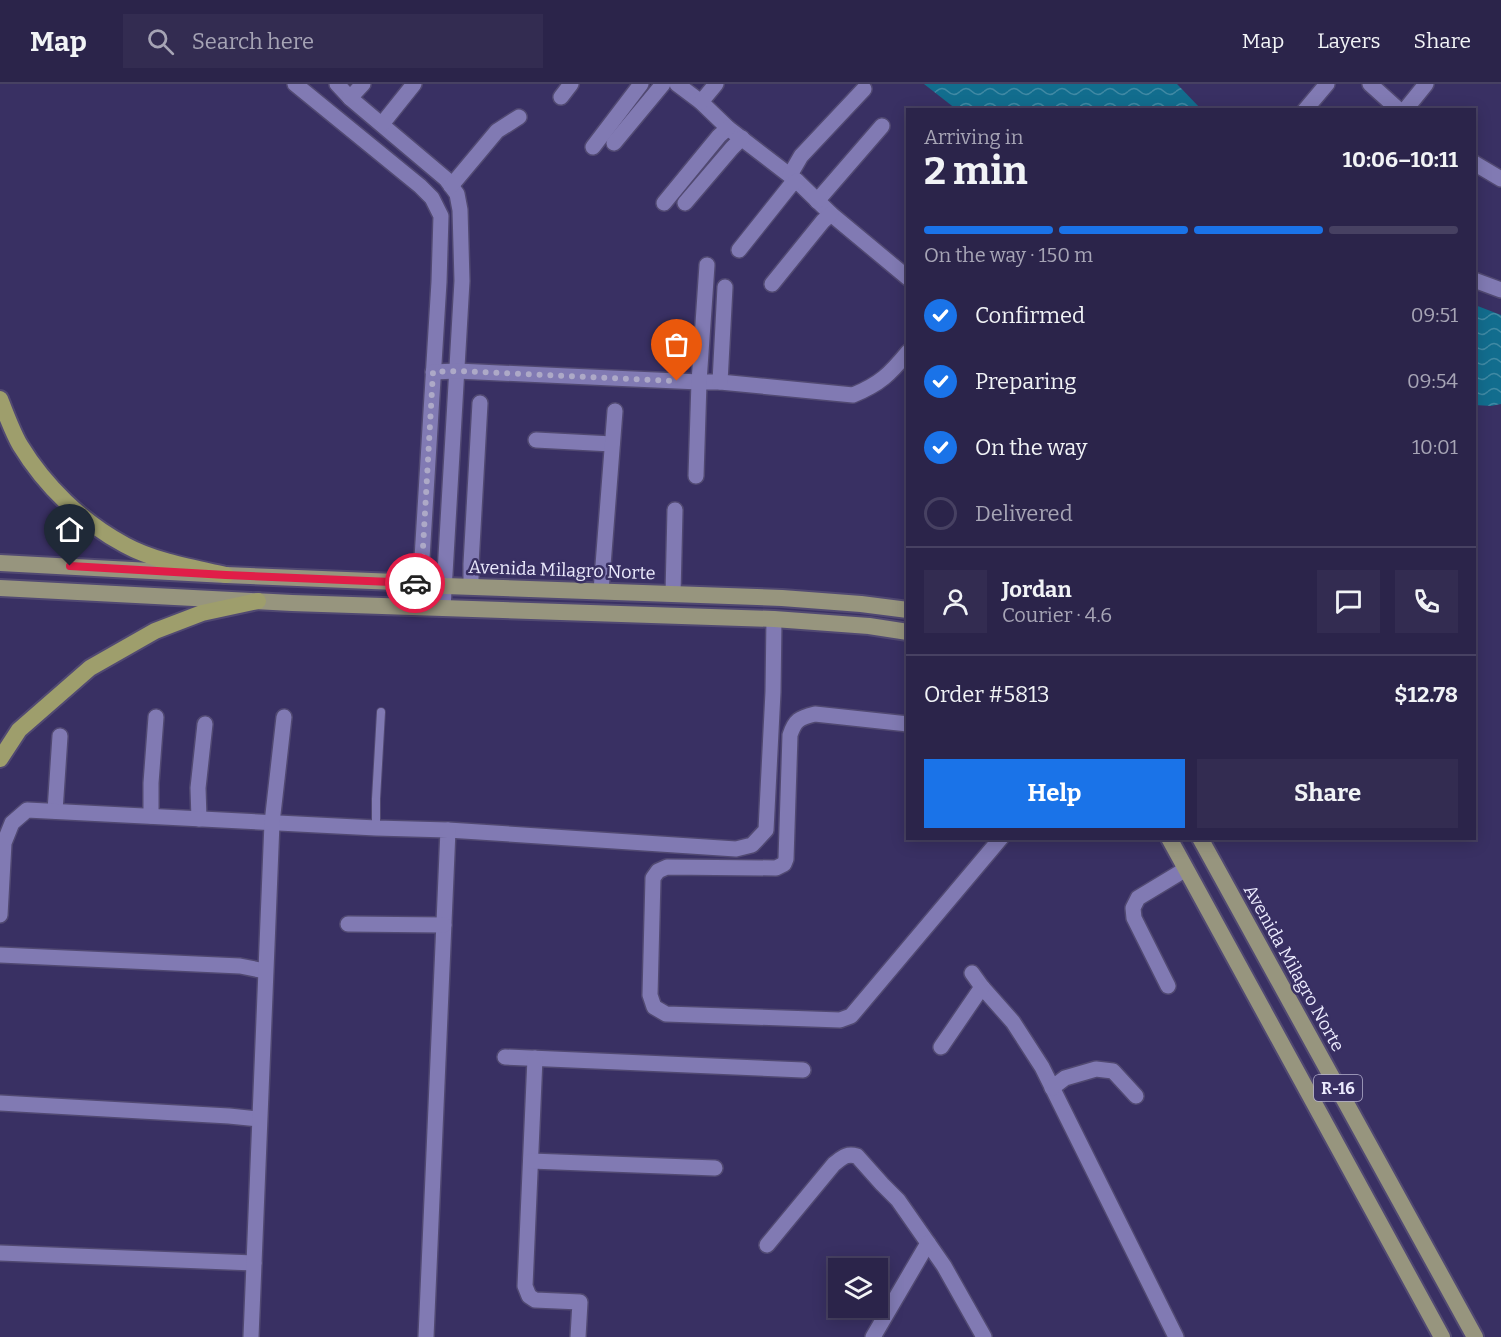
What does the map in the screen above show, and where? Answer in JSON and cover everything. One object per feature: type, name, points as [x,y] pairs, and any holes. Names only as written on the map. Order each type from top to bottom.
[{"type":"highway","points":[[0,399],[19,444],[48,484],[86,520],[126,546],[166,561],[226,575]]},
{"type":"highway","points":[[0,759],[19,730],[90,668],[155,631],[202,614],[258,601]]},
{"type":"main road","name":"Avenida Milagro Norte","points":[[0,563],[445,586],[782,598],[906,610]]},
{"type":"main road","points":[[0,588],[258,601],[774,619],[869,626],[906,632]]},
{"type":"main road","name":"R-16","points":[[1170,840],[1442,1337]]},
{"type":"main road","name":"Avenida Milagro Norte","points":[[1201,840],[1475,1337]]},
{"type":"main road","points":[[1353,1174],[1378,1162]]},
{"type":"street","points":[[295,84],[420,186],[432,198],[441,216],[419,607]]},
{"type":"street","points":[[337,84],[350,98],[446,179],[457,194],[460,210],[462,281],[443,608]]},
{"type":"street","points":[[350,98],[363,84]]},
{"type":"street","points":[[382,124],[414,84]]},
{"type":"street","points":[[561,97],[572,84]]},
{"type":"street","points":[[593,147],[641,84]]},
{"type":"street","points":[[614,143],[663,84]]},
{"type":"street","points":[[677,84],[701,102],[728,128],[793,178],[831,214],[906,276]]},
{"type":"street","points":[[701,102],[716,84]]},
{"type":"street","points":[[1307,108],[1327,84]]},
{"type":"street","points":[[1370,84],[1397,108]]},
{"type":"street","points":[[1407,108],[1426,84]]},
{"type":"street","points":[[739,250],[790,186],[801,156],[864,89]]},
{"type":"street","points":[[451,186],[497,131],[519,117]]},
{"type":"street","points":[[817,201],[882,126]]},
{"type":"street","points":[[664,203],[728,128]]},
{"type":"street","points":[[685,203],[742,138]]},
{"type":"street","points":[[1480,166],[1501,166]]},
{"type":"street","points":[[1480,166],[1501,179]]},
{"type":"street","points":[[772,284],[831,214]]},
{"type":"street","points":[[696,476],[699,382],[707,266]]},
{"type":"street","points":[[1476,281],[1501,290]]},
{"type":"street","points":[[720,382],[725,287]]},
{"type":"street","points":[[433,372],[458,371],[720,382],[853,395],[871,388],[890,374],[906,354]]},
{"type":"street","points":[[471,586],[480,403]]},
{"type":"street","points":[[601,591],[615,411]]},
{"type":"street","points":[[536,440],[612,444]]},
{"type":"street","points":[[674,594],[675,510]]},
{"type":"street","points":[[448,532],[473,532]]},
{"type":"street","points":[[0,915],[4,843],[12,823],[27,810],[448,830],[736,849],[752,845],[766,830],[774,619]]},
{"type":"street","points":[[906,724],[815,714],[802,717],[794,724],[790,735],[786,859],[783,864],[776,868],[667,867],[658,872],[653,878],[650,995],[654,1007],[666,1014],[840,1020],[851,1016],[999,840]]},
{"type":"street","points":[[151,816],[156,717]]},
{"type":"street","points":[[251,1337],[272,823],[284,717]]},
{"type":"street","points":[[199,819],[198,788],[205,724]]},
{"type":"street","points":[[55,811],[60,736]]},
{"type":"street","points":[[426,1337],[448,830]]},
{"type":"street","points":[[1168,986],[1134,918],[1133,908],[1138,898],[1186,869]]},
{"type":"street","points":[[348,924],[444,925]]},
{"type":"street","points":[[0,955],[240,966],[265,971]]},
{"type":"street","points":[[972,973],[1013,1022],[1042,1067],[1176,1337]]},
{"type":"street","points":[[942,1047],[982,987]]},
{"type":"street","points":[[505,1057],[803,1070]]},
{"type":"street","points":[[535,1058],[525,1286],[529,1296],[535,1300],[580,1302],[578,1337]]},
{"type":"street","points":[[1052,1088],[1065,1078],[1096,1069],[1113,1071],[1136,1096]]},
{"type":"street","points":[[0,1103],[259,1119]]},
{"type":"street","points":[[767,1245],[834,1164],[845,1155],[857,1156],[898,1200],[944,1266],[984,1337]]},
{"type":"street","points":[[531,1161],[715,1168]]},
{"type":"street","points":[[873,1337],[928,1243]]},
{"type":"street","points":[[0,1253],[254,1263]]},
{"type":"lane","points":[[376,828],[381,712]]},
{"type":"water","points":[[924,84],[1177,84],[1200,108],[955,108]]},
{"type":"water","points":[[1476,305],[1501,315],[1501,404],[1476,405]]},
{"type":"way so far","points":[[415,583],[421,583],[433,372],[458,371],[677,381]]},
{"type":"route","points":[[70,566],[415,583]]}]
